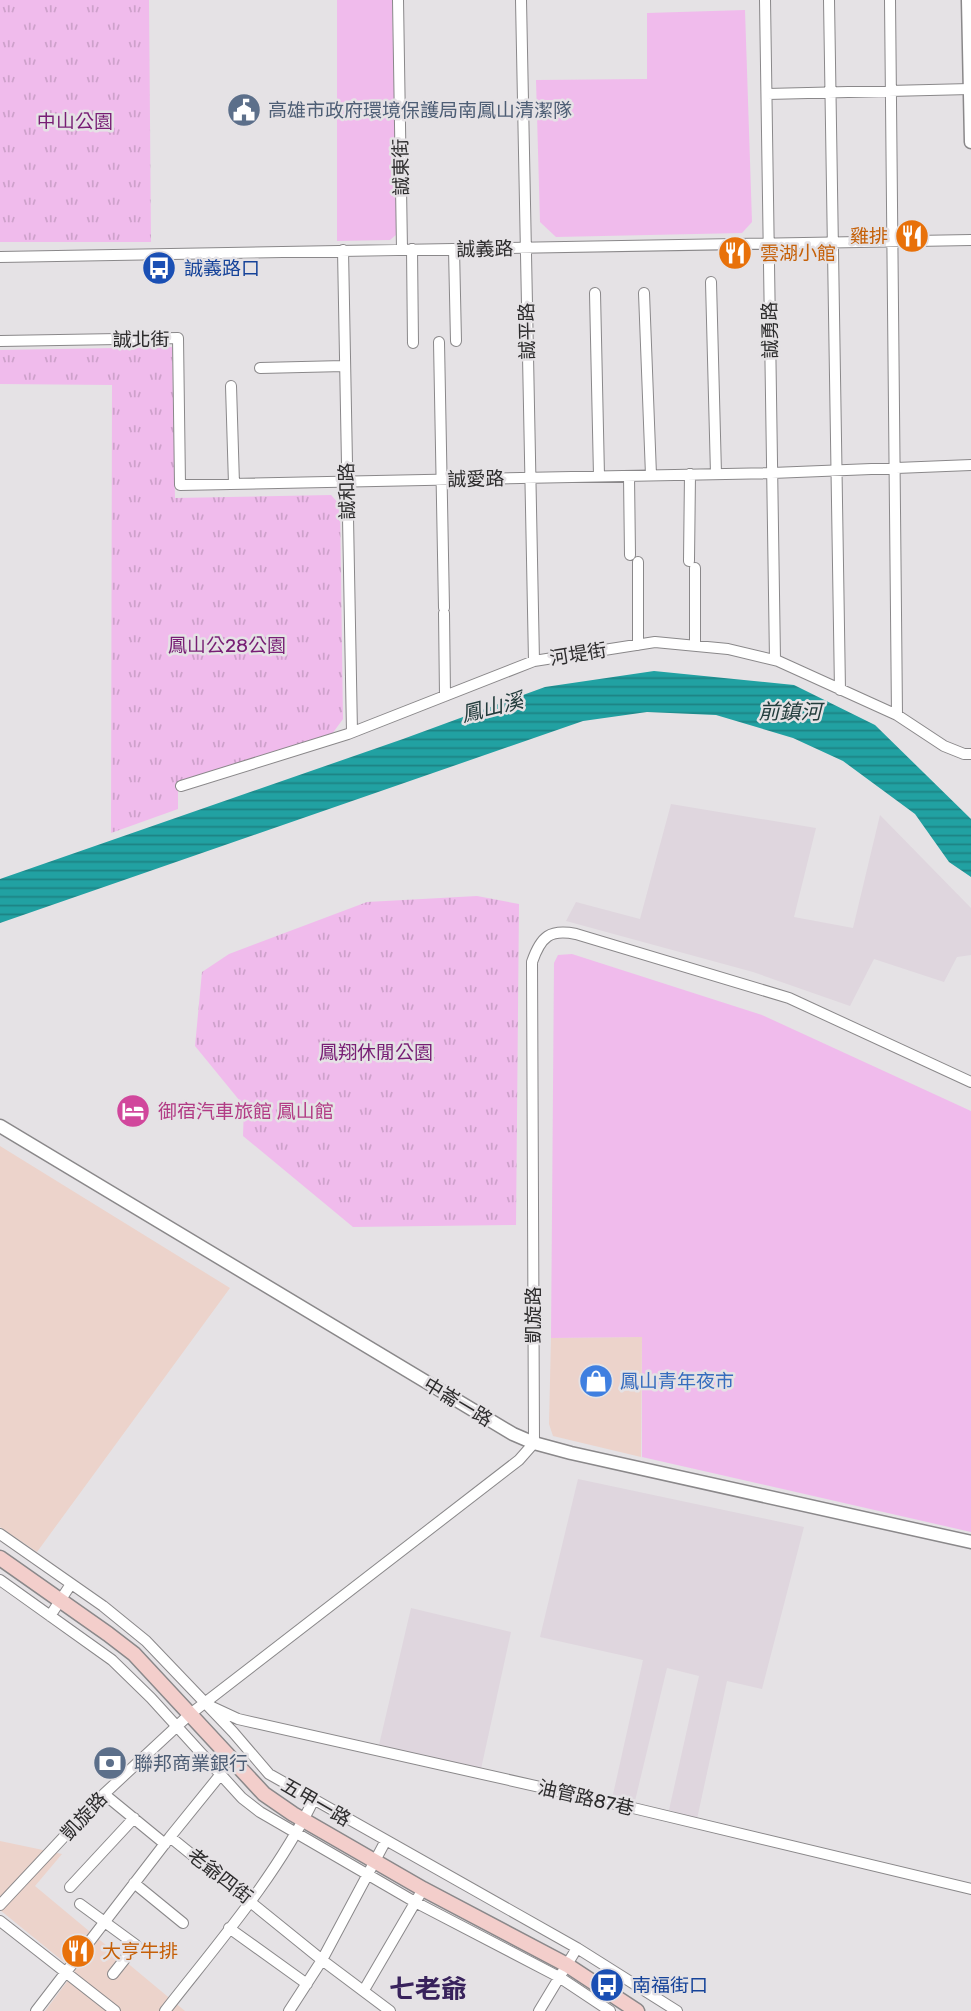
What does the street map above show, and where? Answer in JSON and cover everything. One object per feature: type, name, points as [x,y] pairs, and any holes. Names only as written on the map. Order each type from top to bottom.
[{"type":"main road","name":"五甲一路","points":[[0,1558],[134,1654],[264,1794],[300,1827],[419,1895],[637,2011]]},
{"type":"street","name":"誠東街","points":[[398,0],[407,249],[414,343]]},
{"type":"street","name":"誠平路","points":[[521,0],[534,661]]},
{"type":"street","name":"誠勇路","points":[[765,0],[775,660]]},
{"type":"street","points":[[829,0],[840,690]]},
{"type":"street","points":[[890,0],[897,715]]},
{"type":"street","points":[[968,0],[971,142]]},
{"type":"street","points":[[767,94],[970,89]]},
{"type":"street","name":"誠義路","points":[[0,257],[971,240]]},
{"type":"street","points":[[453,249],[456,341]]},
{"type":"street","name":"誠和路","points":[[343,250],[352,732]]},
{"type":"street","points":[[711,282],[716,474]]},
{"type":"street","points":[[594,293],[599,475]]},
{"type":"street","points":[[644,293],[651,475]]},
{"type":"street","name":"誠北街","points":[[0,341],[178,338],[180,485]]},
{"type":"street","points":[[439,342],[445,696]]},
{"type":"street","points":[[260,368],[344,366]]},
{"type":"street","points":[[231,386],[234,484]]},
{"type":"street","name":"誠愛路","points":[[180,485],[772,473],[971,465]]},
{"type":"street","points":[[690,474],[695,646]]},
{"type":"street","points":[[629,476],[638,645]]},
{"type":"street","name":"河堤街","points":[[181,786],[352,732],[534,661],[655,642],[728,649],[775,660],[897,715],[944,746],[971,754]]},
{"type":"street","name":"凱旋路","points":[[0,1905],[104,1794],[189,1715],[519,1460],[534,1443],[532,962],[537,948],[548,936],[559,931],[576,934],[789,998],[971,1082]]},
{"type":"street","name":"中崙一路","points":[[0,1126],[501,1428],[534,1443],[971,1542]]},
{"type":"street","name":"五甲一路","points":[[0,1535],[103,1606],[146,1641],[269,1774],[385,1842],[577,1948],[677,2011]]},
{"type":"street","name":"五甲一路","points":[[0,1580],[112,1660],[242,1798],[260,1812],[300,1827]]},
{"type":"street","points":[[50,1616],[71,1584]]},
{"type":"street","name":"油管路87巷","points":[[203,1703],[238,1718],[629,1807],[971,1889]]},
{"type":"street","points":[[104,1794],[168,1840],[221,1774]]},
{"type":"street","points":[[165,2011],[251,1900],[300,1827],[314,1799]]},
{"type":"street","points":[[70,1887],[134,1818]]},
{"type":"street","name":"老爺四街","points":[[36,2011],[168,1840],[251,1900],[322,1960],[390,2011]]},
{"type":"street","points":[[294,2009],[385,1842]]},
{"type":"street","points":[[134,1883],[183,1923]]},
{"type":"street","points":[[364,1990],[419,1895]]},
{"type":"street","points":[[80,1904],[136,1945],[113,1974]]},
{"type":"street","points":[[0,1921],[115,2011]]},
{"type":"street","points":[[229,1928],[307,1984]]},
{"type":"street","points":[[539,2011],[577,1948]]},
{"type":"street","name":"五甲一路","points":[[563,1971],[610,2011]]},
{"type":"shaded area","points":[[671,804],[816,828],[794,917],[853,928],[880,815],[971,908],[971,955],[957,957],[944,982],[874,959],[850,1006],[753,972],[566,921],[576,902],[640,919]]},
{"type":"shaded area","points":[[0,1146],[230,1288],[37,1552],[0,1527]]},
{"type":"shaded area","name":"鳳山青年夜市","points":[[642,1337],[641,1457],[553,1436],[549,1424],[551,1338]]},
{"type":"shaded area","points":[[578,1479],[804,1527],[762,1689],[727,1681],[697,1819],[669,1810],[699,1676],[667,1668],[634,1805],[612,1799],[643,1660],[540,1637]]},
{"type":"shaded area","points":[[411,1608],[511,1632],[481,1769],[379,1745]]},
{"type":"shaded area","points":[[0,1841],[62,1854],[35,1886],[185,2011],[45,2011],[75,1971],[0,1910]]},
{"type":"green space","name":"中山公園","points":[[0,0],[149,0],[151,242],[0,242]]},
{"type":"green space","points":[[337,0],[392,0],[397,234],[390,240],[337,241]]},
{"type":"green space","points":[[745,10],[752,222],[742,233],[556,237],[540,222],[536,80],[647,79],[647,13]]},
{"type":"green space","name":"鳳山公28公園","points":[[172,347],[175,498],[331,495],[340,505],[343,719],[332,734],[178,784],[178,809],[111,833],[112,385],[0,384],[0,350]]},
{"type":"green space","name":"鳳翔休閒公園","points":[[477,896],[519,904],[516,1225],[353,1227],[243,1136],[244,1106],[195,1046],[202,972],[229,954],[367,902]]},
{"type":"green space","points":[[572,954],[762,1015],[971,1111],[971,1532],[642,1457],[642,1337],[551,1338],[554,963],[558,955]]},
{"type":"water","name":"前鎮河","points":[[654,671],[794,685],[875,725],[971,819],[971,877],[949,862],[915,814],[843,761],[793,738],[716,715],[647,712],[583,721],[0,923],[0,879],[545,687]]},
{"type":"place","name":"高雄市政府環境保護局南鳳山清潔隊","points":[[244,110]]},
{"type":"place","name":"雞排","points":[[912,236]]},
{"type":"place","name":"雲湖小館","points":[[735,253]]},
{"type":"place","name":"誠義路口","points":[[159,268]]},
{"type":"place","name":"御宿汽車旅館 鳳山館","points":[[133,1111]]},
{"type":"place","name":"鳳山青年夜市","points":[[596,1381]]},
{"type":"place","name":"聯邦商業銀行","points":[[110,1763]]},
{"type":"place","name":"大亨牛排","points":[[78,1951]]},
{"type":"place","name":"南福街口","points":[[607,1985]]},
{"type":"district","name":"七老爺","points":[[428,1989]]},
{"type":"water label","name":"鳳山溪","points":[[492,707]]}]
